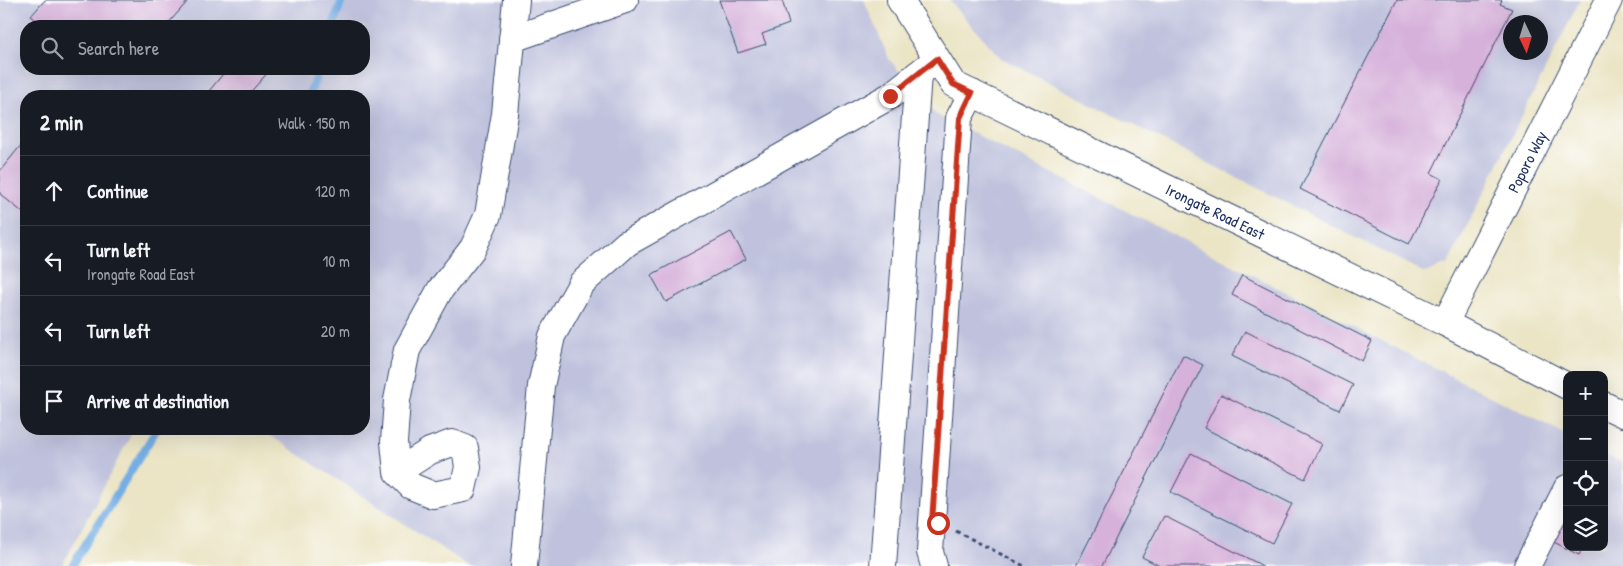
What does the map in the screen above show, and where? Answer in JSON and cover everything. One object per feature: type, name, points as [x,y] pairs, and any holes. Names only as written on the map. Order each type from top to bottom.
[{"type":"street","points":[[397,472],[394,442],[397,400],[407,350],[440,290],[473,248],[488,215],[505,114],[516,0]]},
{"type":"street","points":[[512,39],[624,0]]},
{"type":"street","name":"Irongate Road East","points":[[900,0],[927,66],[953,84],[1445,324],[1563,384]]},
{"type":"street","name":"Poporo Way","points":[[1445,324],[1609,0]]},
{"type":"street","points":[[524,566],[540,386],[552,336],[581,284],[627,243],[890,96],[927,66]]},
{"type":"street","points":[[883,566],[927,66]]},
{"type":"street","points":[[934,566],[930,552],[960,118],[972,93]]},
{"type":"street","points":[[1527,566],[1563,496]]},
{"type":"path","points":[[932,522],[938,523],[1024,566]]},
{"type":"shaded area","points":[[0,0],[864,0],[889,59],[937,115],[1563,433],[1563,551],[1608,551],[1608,456],[1623,463],[1623,566],[469,566],[269,435],[370,435],[370,90],[20,90],[20,435],[131,435],[62,566],[0,566]]},
{"type":"shaded area","points":[[949,0],[1580,0],[1448,264],[1425,273],[1001,58]]},
{"type":"building","points":[[45,0],[185,0],[187,2],[171,20],[36,20],[31,16]]},
{"type":"building","points":[[719,0],[782,0],[789,24],[762,34],[766,44],[738,53]]},
{"type":"building","points":[[1397,0],[1502,0],[1500,4],[1512,9],[1509,15],[1503,15],[1503,27],[1431,173],[1442,179],[1409,244],[1300,189]]},
{"type":"building","points":[[222,75],[266,75],[252,90],[210,90]]},
{"type":"building","points":[[20,146],[20,210],[0,194],[0,171]]},
{"type":"building","points":[[731,232],[746,259],[666,302],[651,275]]},
{"type":"building","points":[[1242,275],[1372,341],[1362,361],[1232,295]]},
{"type":"building","points":[[1245,331],[1353,385],[1340,410],[1232,356]]},
{"type":"building","points":[[1183,355],[1203,365],[1102,566],[1076,566]]},
{"type":"building","points":[[1221,394],[1322,444],[1305,479],[1204,428]]},
{"type":"building","points":[[1191,453],[1292,504],[1272,543],[1171,492]]},
{"type":"building","points":[[1164,516],[1263,566],[1160,566],[1142,557]]},
{"type":"building","points":[[1563,520],[1563,547],[1552,541]]},
{"type":"building","points":[[1571,551],[1581,551],[1579,555]]},
{"type":"waterway","points":[[335,20],[342,0]]},
{"type":"waterway","points":[[311,90],[317,75]]},
{"type":"waterway","points":[[72,566],[153,435]]},
{"type":"route","points":[[890,96],[937,59],[953,84],[972,93],[960,118],[932,522],[938,523]]}]
